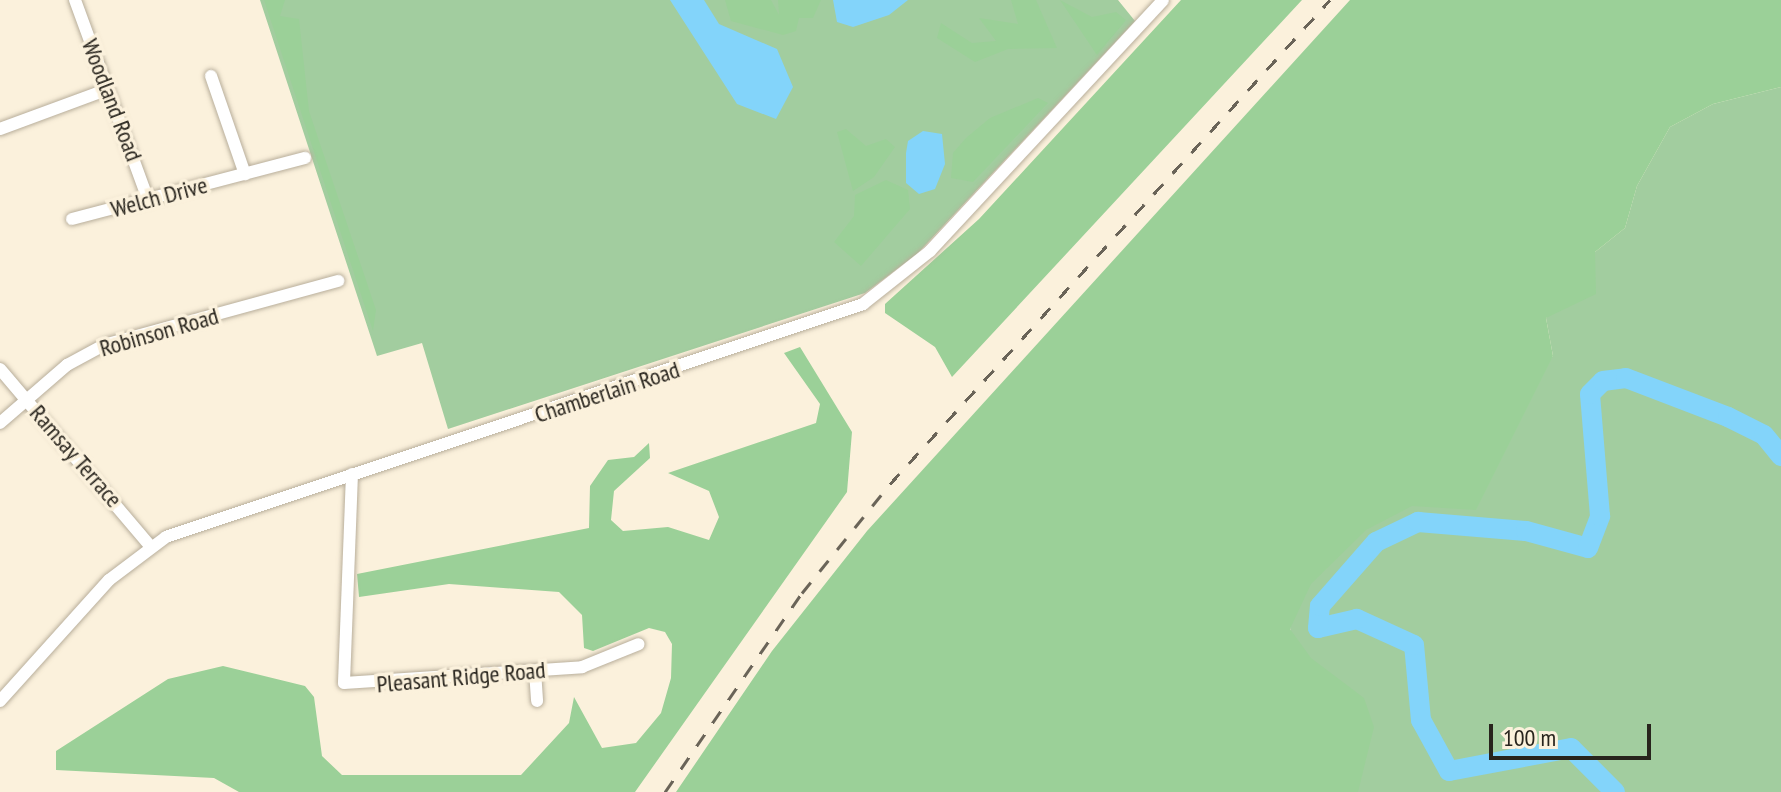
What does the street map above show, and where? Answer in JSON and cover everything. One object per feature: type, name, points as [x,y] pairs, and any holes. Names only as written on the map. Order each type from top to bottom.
[{"type":"street","name":"Woodland Road","points":[[75,0],[148,200]]},
{"type":"street","name":"Chamberlain Road","points":[[0,701],[149,545],[863,304],[930,251],[1163,0]]},
{"type":"street","points":[[211,76],[245,174]]},
{"type":"street","points":[[0,129],[106,90]]},
{"type":"street","name":"Welch Drive","points":[[72,219],[305,158]]},
{"type":"street","name":"Robinson Road","points":[[0,423],[26,400],[104,345],[338,281]]},
{"type":"street","name":"Ramsay Terrace","points":[[0,369],[149,545]]},
{"type":"street","name":"Pleasant Ridge Road","points":[[352,474],[344,683],[535,671],[601,663],[639,644]]},
{"type":"street","points":[[535,671],[537,701]]},
{"type":"green space","points":[[260,0],[1118,0],[1135,21],[917,254],[865,293],[448,429],[422,343],[377,356]]},
{"type":"green space","points":[[264,0],[285,0],[280,16],[299,19],[309,111],[376,310],[373,331]]},
{"type":"green space","points":[[725,0],[771,0],[779,15],[778,0],[821,0],[813,18],[799,18],[796,31],[783,35],[731,21]]},
{"type":"green space","points":[[1011,0],[1036,0],[1057,48],[1008,49],[975,62],[937,38],[941,23],[972,43],[996,41],[979,18],[1018,24]]},
{"type":"green space","points":[[1060,0],[1092,17],[1116,12],[1126,20],[1097,55]]},
{"type":"green space","points":[[1181,0],[1302,0],[952,377],[935,347],[885,313],[885,304],[979,219]]},
{"type":"green space","points":[[1350,0],[1781,0],[1781,87],[1713,104],[1670,127],[1637,186],[1625,228],[1595,252],[1596,294],[1546,318],[1553,356],[1476,510],[1412,506],[1366,530],[1311,584],[1290,629],[1311,658],[1364,698],[1374,727],[1358,792],[676,792],[772,651],[867,531]]},
{"type":"green space","points":[[1781,87],[1781,792],[1328,792],[1290,628],[1318,513],[1429,504],[1553,356],[1546,318],[1595,252],[1625,228],[1637,186],[1670,127],[1713,104]]},
{"type":"green space","points":[[1038,98],[1048,103],[973,182],[951,178],[953,153],[966,138],[990,118]]},
{"type":"green space","points":[[846,129],[866,146],[886,139],[895,147],[874,177],[853,191],[837,132]]},
{"type":"green space","points":[[886,180],[908,190],[910,209],[861,266],[834,242],[854,216],[855,195]]},
{"type":"green space","points":[[800,347],[852,432],[847,492],[635,792],[239,792],[214,778],[56,770],[56,751],[168,679],[223,666],[305,686],[314,697],[322,756],[342,775],[521,775],[569,723],[574,697],[602,748],[636,743],[661,713],[671,678],[672,644],[665,632],[649,628],[593,651],[584,648],[582,615],[559,592],[449,584],[359,597],[357,574],[589,528],[590,486],[608,460],[634,457],[649,443],[650,458],[614,491],[611,520],[623,531],[668,527],[709,540],[719,517],[709,491],[668,473],[816,423],[820,404],[784,353]]},
{"type":"water","points":[[670,0],[704,0],[719,24],[777,49],[793,87],[776,119],[737,104]]},
{"type":"water","points":[[833,0],[908,0],[889,15],[853,27],[837,22]]},
{"type":"water","points":[[923,131],[942,134],[945,164],[935,189],[919,194],[906,183],[906,153],[908,141]]},
{"type":"waterway","points":[[1615,792],[1571,748],[1449,771],[1421,720],[1414,645],[1357,619],[1318,628],[1320,606],[1376,542],[1418,522],[1526,531],[1588,548],[1600,516],[1590,394],[1603,381],[1626,378],[1728,417],[1764,435],[1781,456]]},
{"type":"railway","points":[[665,792],[802,593],[890,484],[1330,0]]}]
